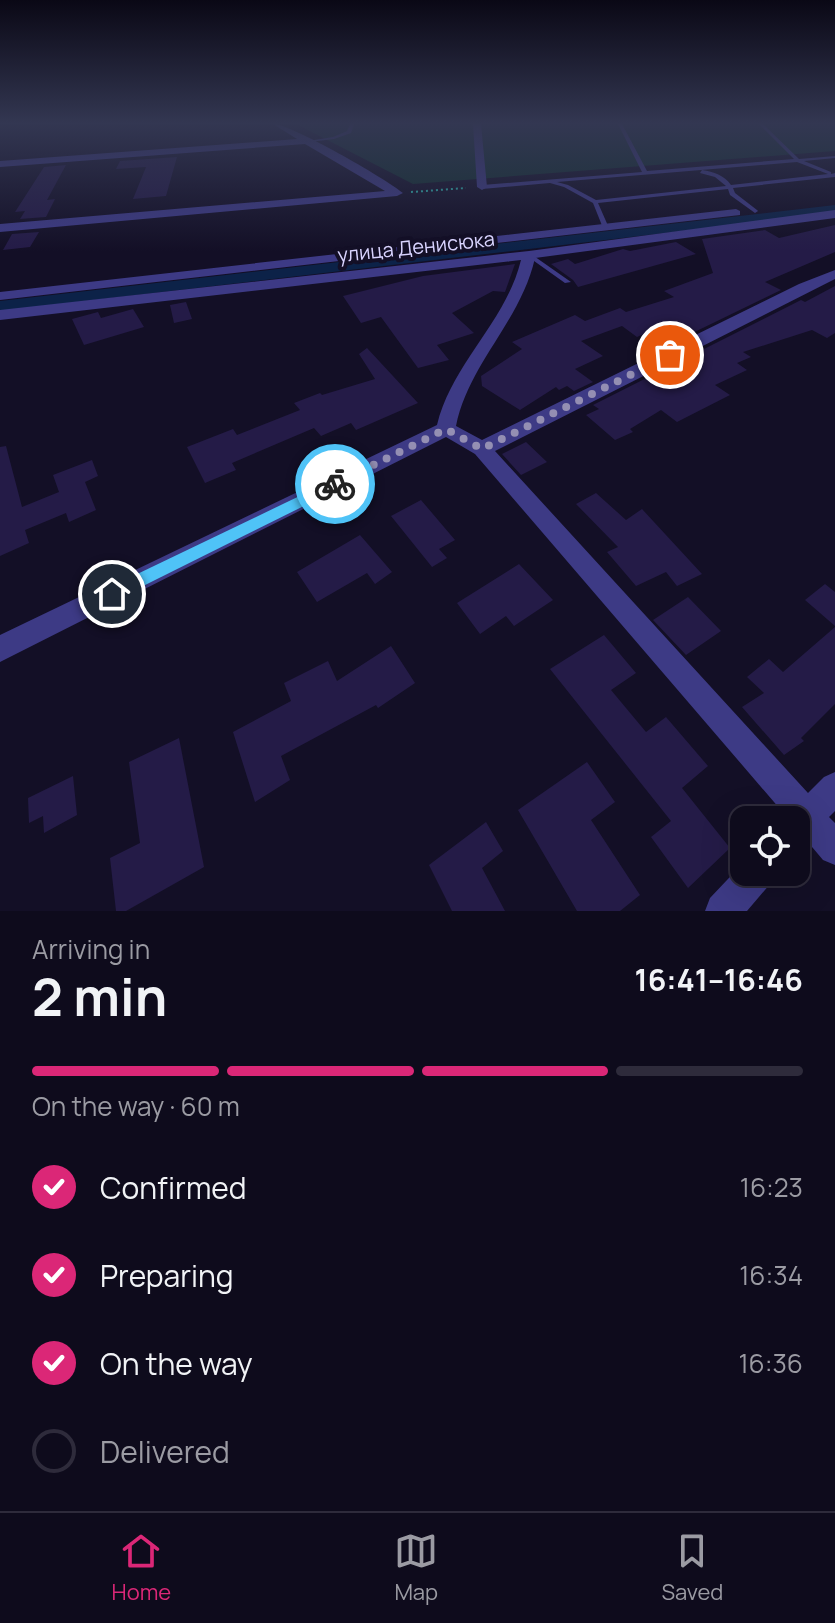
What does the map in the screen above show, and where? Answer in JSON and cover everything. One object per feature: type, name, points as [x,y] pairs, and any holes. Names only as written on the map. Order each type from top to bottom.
[{"type":"street","points":[[353,167],[397,193]]},
{"type":"street","points":[[480,167],[482,187]]},
{"type":"street","points":[[0,228],[397,193]]},
{"type":"street","points":[[0,296],[835,202]]},
{"type":"street","name":"улица Денисюка","points":[[0,315],[529,255],[835,214]]},
{"type":"street","points":[[446,429],[448,407],[515,301],[527,277],[529,255]]},
{"type":"street","points":[[482,449],[835,274]]},
{"type":"street","points":[[446,429],[482,449],[787,806]]},
{"type":"street","points":[[0,649],[446,429]]},
{"type":"street","points":[[810,813],[835,788]]},
{"type":"street","points":[[810,829],[835,848]]},
{"type":"street","points":[[723,911],[745,886]]},
{"type":"lane","points":[[642,167],[645,172]]},
{"type":"lane","points":[[482,187],[724,167]]},
{"type":"lane","points":[[813,167],[835,175]]},
{"type":"lane","points":[[663,171],[707,172],[722,177],[732,194],[755,211]]},
{"type":"lane","points":[[543,181],[566,186],[595,202],[835,175]]},
{"type":"lane","points":[[595,202],[606,228]]},
{"type":"lane","points":[[529,255],[567,282]]},
{"type":"path","points":[[397,193],[482,187]]},
{"type":"green space","points":[[379,167],[637,167],[413,184]]},
{"type":"building","points":[[44,167],[65,167],[47,200],[55,199],[46,217],[20,219],[25,211],[15,212]]},
{"type":"building","points":[[117,167],[174,167],[166,196],[133,199],[146,167],[116,169]]},
{"type":"building","points":[[835,225],[835,252],[765,282],[781,290],[676,341],[658,328],[637,337],[622,326],[581,341],[603,356],[575,369],[593,382],[574,391],[567,386],[559,390],[556,387],[520,410],[482,386],[481,376],[522,349],[512,342],[575,315],[585,321],[620,308],[626,312],[674,297],[664,291],[713,273],[702,239],[765,230],[779,238]]},
{"type":"building","points":[[39,232],[30,247],[3,250],[12,234]]},
{"type":"building","points":[[676,242],[696,254],[578,287],[551,264],[568,259],[575,264],[623,249],[630,251]]},
{"type":"building","points":[[515,264],[505,292],[493,291],[452,313],[474,333],[437,345],[449,360],[418,368],[381,317],[361,323],[343,296],[423,276]]},
{"type":"building","points":[[835,286],[835,333],[827,338],[812,330],[743,352],[751,357],[737,363],[747,370],[715,385],[730,395],[677,422],[661,410],[630,429],[633,432],[615,440],[586,415],[599,409],[593,405],[801,300],[805,302]]},
{"type":"building","points":[[186,302],[192,319],[174,323],[170,305]]},
{"type":"building","points":[[133,309],[144,327],[84,345],[72,319],[98,312],[101,318]]},
{"type":"building","points":[[367,348],[418,403],[356,430],[351,423],[321,436],[314,428],[232,463],[236,470],[205,483],[187,447],[233,429],[237,435],[300,410],[294,403],[375,379],[359,354]]},
{"type":"building","points":[[526,442],[547,462],[521,475],[502,454]]},
{"type":"building","points":[[6,446],[22,507],[59,492],[53,475],[92,460],[98,476],[85,482],[96,510],[69,522],[66,513],[25,530],[29,543],[0,556],[0,447]]},
{"type":"building","points":[[596,493],[626,520],[642,509],[702,574],[677,586],[666,572],[636,586],[607,552],[618,547],[576,504]]},
{"type":"building","points":[[421,500],[455,540],[439,549],[447,558],[432,567],[391,516]]},
{"type":"building","points":[[360,535],[392,572],[375,584],[367,573],[317,602],[297,572]]},
{"type":"building","points":[[519,564],[553,600],[514,626],[506,616],[480,634],[457,603]]},
{"type":"building","points":[[825,584],[835,592],[835,626],[805,600]]},
{"type":"building","points":[[688,597],[721,631],[686,655],[653,620]]},
{"type":"building","points":[[835,627],[835,704],[801,738],[804,741],[784,755],[742,707],[764,693],[747,677],[769,659],[783,672]]},
{"type":"building","points":[[604,635],[636,673],[611,690],[646,732],[666,717],[708,766],[682,788],[730,848],[688,888],[651,837],[671,821],[550,669]]},
{"type":"building","points":[[391,646],[415,683],[378,708],[376,705],[281,756],[290,780],[255,802],[233,732],[291,701],[284,683],[328,661],[337,681]]},
{"type":"building","points":[[179,738],[204,867],[126,911],[116,911],[110,858],[140,843],[129,762]]},
{"type":"building","points":[[587,762],[615,802],[591,820],[640,895],[620,911],[577,911],[518,810]]},
{"type":"building","points":[[73,776],[77,815],[44,833],[43,816],[29,823],[28,798]]},
{"type":"building","points":[[486,822],[503,851],[482,868],[505,911],[452,911],[429,865]]},
{"type":"waterway","points":[[0,306],[835,209]]},
{"type":"way so far","points":[[335,484],[446,429],[482,449],[670,355]]},
{"type":"route","points":[[112,594],[335,484]]}]
